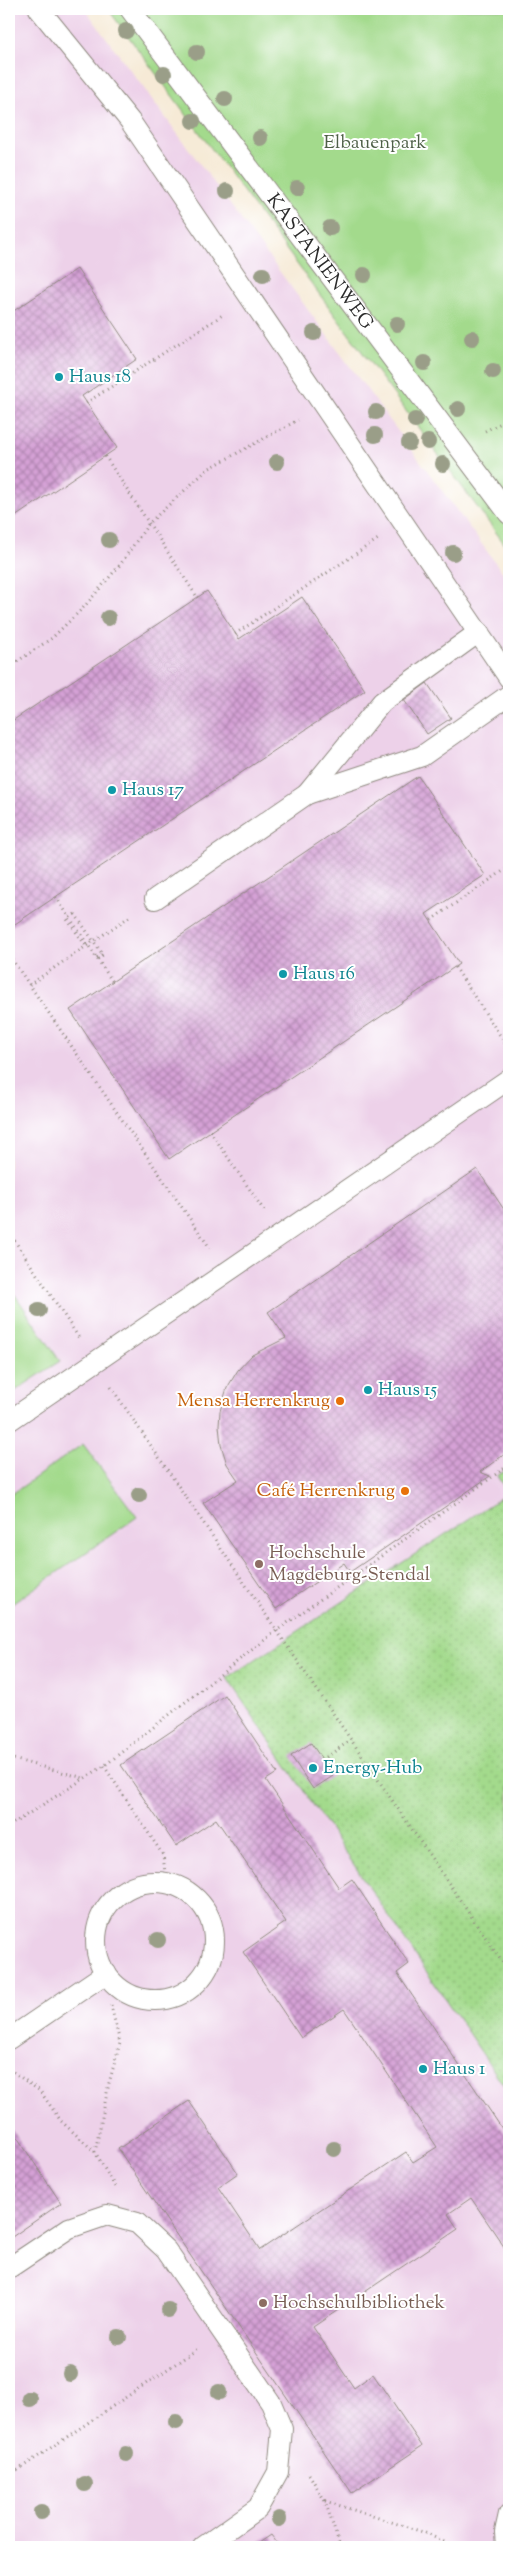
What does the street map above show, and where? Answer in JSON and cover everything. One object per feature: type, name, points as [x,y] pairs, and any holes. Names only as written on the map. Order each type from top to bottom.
[{"type":"lane","points":[[39,9],[130,121],[251,296],[509,678]]},
{"type":"lane","name":"KASTANIENWEG","points":[[130,9],[509,514]]},
{"type":"lane","points":[[155,899],[307,794],[382,702],[479,632]]},
{"type":"lane","points":[[307,794],[422,756],[509,696]]},
{"type":"lane","points":[[9,1421],[509,1079]]},
{"type":"lane","points":[[142,1882],[166,1882],[188,1891],[204,1907],[213,1929],[214,1952],[205,1972],[188,1990],[169,1998],[144,1998],[127,1993],[111,1979],[97,1952],[97,1929],[105,1909],[122,1891],[142,1882]]},
{"type":"lane","points":[[9,2039],[111,1979]]},
{"type":"lane","points":[[9,2268],[69,2228],[107,2215],[136,2223],[166,2250],[271,2403],[282,2429],[278,2472],[258,2508],[203,2547]]},
{"type":"lane","points":[[506,2547],[505,2532],[509,2514]]},
{"type":"path","points":[[86,403],[251,296]]},
{"type":"path","points":[[9,667],[52,638],[84,607],[119,566],[149,523],[208,469],[325,405]]},
{"type":"path","points":[[105,456],[197,597]]},
{"type":"path","points":[[235,634],[403,522]]},
{"type":"path","points":[[431,920],[509,867]]},
{"type":"path","points":[[97,958],[69,917],[56,897],[97,958],[112,981],[97,958]]},
{"type":"path","points":[[29,985],[155,899]]},
{"type":"path","points":[[74,914],[95,940],[103,954]]},
{"type":"path","points":[[69,917],[74,914]]},
{"type":"path","points":[[74,914],[68,919],[86,946]]},
{"type":"path","points":[[74,914],[103,954]]},
{"type":"path","points":[[97,958],[103,954]]},
{"type":"path","points":[[9,955],[226,1271]]},
{"type":"path","points":[[454,967],[509,1049]]},
{"type":"path","points":[[210,1131],[281,1235]]},
{"type":"path","points":[[9,1232],[94,1362],[509,1972]]},
{"type":"path","points":[[9,1826],[104,1766],[276,1631],[509,1465]]},
{"type":"path","points":[[322,1760],[351,1740]]},
{"type":"path","points":[[9,1758],[85,1779]]},
{"type":"path","points":[[104,1766],[163,1855],[166,1882]]},
{"type":"path","points":[[95,2152],[109,2083],[120,2043],[108,1994],[111,1979]]},
{"type":"path","points":[[9,2069],[40,2091],[61,2121],[95,2152],[136,2223]]},
{"type":"path","points":[[9,2476],[195,2350]]},
{"type":"path","points":[[306,2469],[325,2501],[340,2547]]},
{"type":"path","points":[[325,2501],[423,2532],[455,2547]]},
{"type":"shaded area","name":"Hochschule Magdeburg-Stendal","points":[[9,9],[85,9],[509,581],[509,2547],[9,2547]]},
{"type":"green space","name":"Elbauenpark","points":[[108,9],[509,9],[509,550]]},
{"type":"green space","points":[[9,1286],[60,1361],[9,1395]]},
{"type":"green space","points":[[83,1444],[137,1517],[9,1606],[9,1496]]},
{"type":"green space","points":[[509,1468],[509,2093],[227,1678],[508,1493],[497,1476]]},
{"type":"building","name":"Haus 18","points":[[77,269],[137,359],[82,396],[117,448],[9,521],[9,314]]},
{"type":"building","name":"Haus 17","points":[[207,591],[239,639],[302,597],[365,690],[12,926],[9,920],[9,723]]},
{"type":"building","points":[[427,683],[451,718],[427,734],[404,700]]},
{"type":"building","name":"Haus 16","points":[[418,776],[485,875],[426,914],[459,964],[169,1159],[70,1010]]},
{"type":"building","name":"Haus 15","points":[[477,1169],[509,1217],[509,1451],[480,1472],[490,1476],[350,1572],[344,1563],[276,1609],[203,1503],[238,1480],[227,1464],[221,1445],[220,1411],[227,1388],[238,1370],[252,1355],[286,1338],[268,1312]]},
{"type":"building","name":"Haus 1","points":[[225,1695],[277,1773],[266,1780],[339,1888],[352,1879],[409,1964],[397,1973],[509,2139],[509,2254],[471,2198],[448,2214],[458,2229],[313,2327],[354,2388],[373,2374],[422,2446],[352,2493],[118,2149],[189,2101],[238,2173],[218,2187],[260,2250],[406,2152],[413,2162],[437,2147],[344,2009],[301,2038],[243,1952],[286,1922],[216,1819],[176,1846],[121,1765]]},
{"type":"building","name":"Energy-Hub","points":[[311,1743],[333,1776],[313,1789],[291,1756]]},
{"type":"building","points":[[9,2125],[61,2203],[9,2239]]},
{"type":"building","points":[[271,2535],[280,2547],[253,2547]]},
{"type":"place","name":"Haus 18","points":[[59,377]]},
{"type":"place","name":"Haus 17","points":[[112,790]]},
{"type":"place","name":"Haus 16","points":[[283,974]]},
{"type":"place","name":"Haus 15","points":[[368,1390]]},
{"type":"place","name":"Mensa Herrenkrug","points":[[340,1401]]},
{"type":"place","name":"Café Herrenkrug","points":[[405,1491]]},
{"type":"place","name":"Hochschule Magdeburg-Stendal","points":[[259,1564]]},
{"type":"place","name":"Energy-Hub","points":[[313,1768]]},
{"type":"place","name":"Haus 1","points":[[423,2069]]},
{"type":"place","name":"Hochschulbibliothek","points":[[263,2303]]}]
